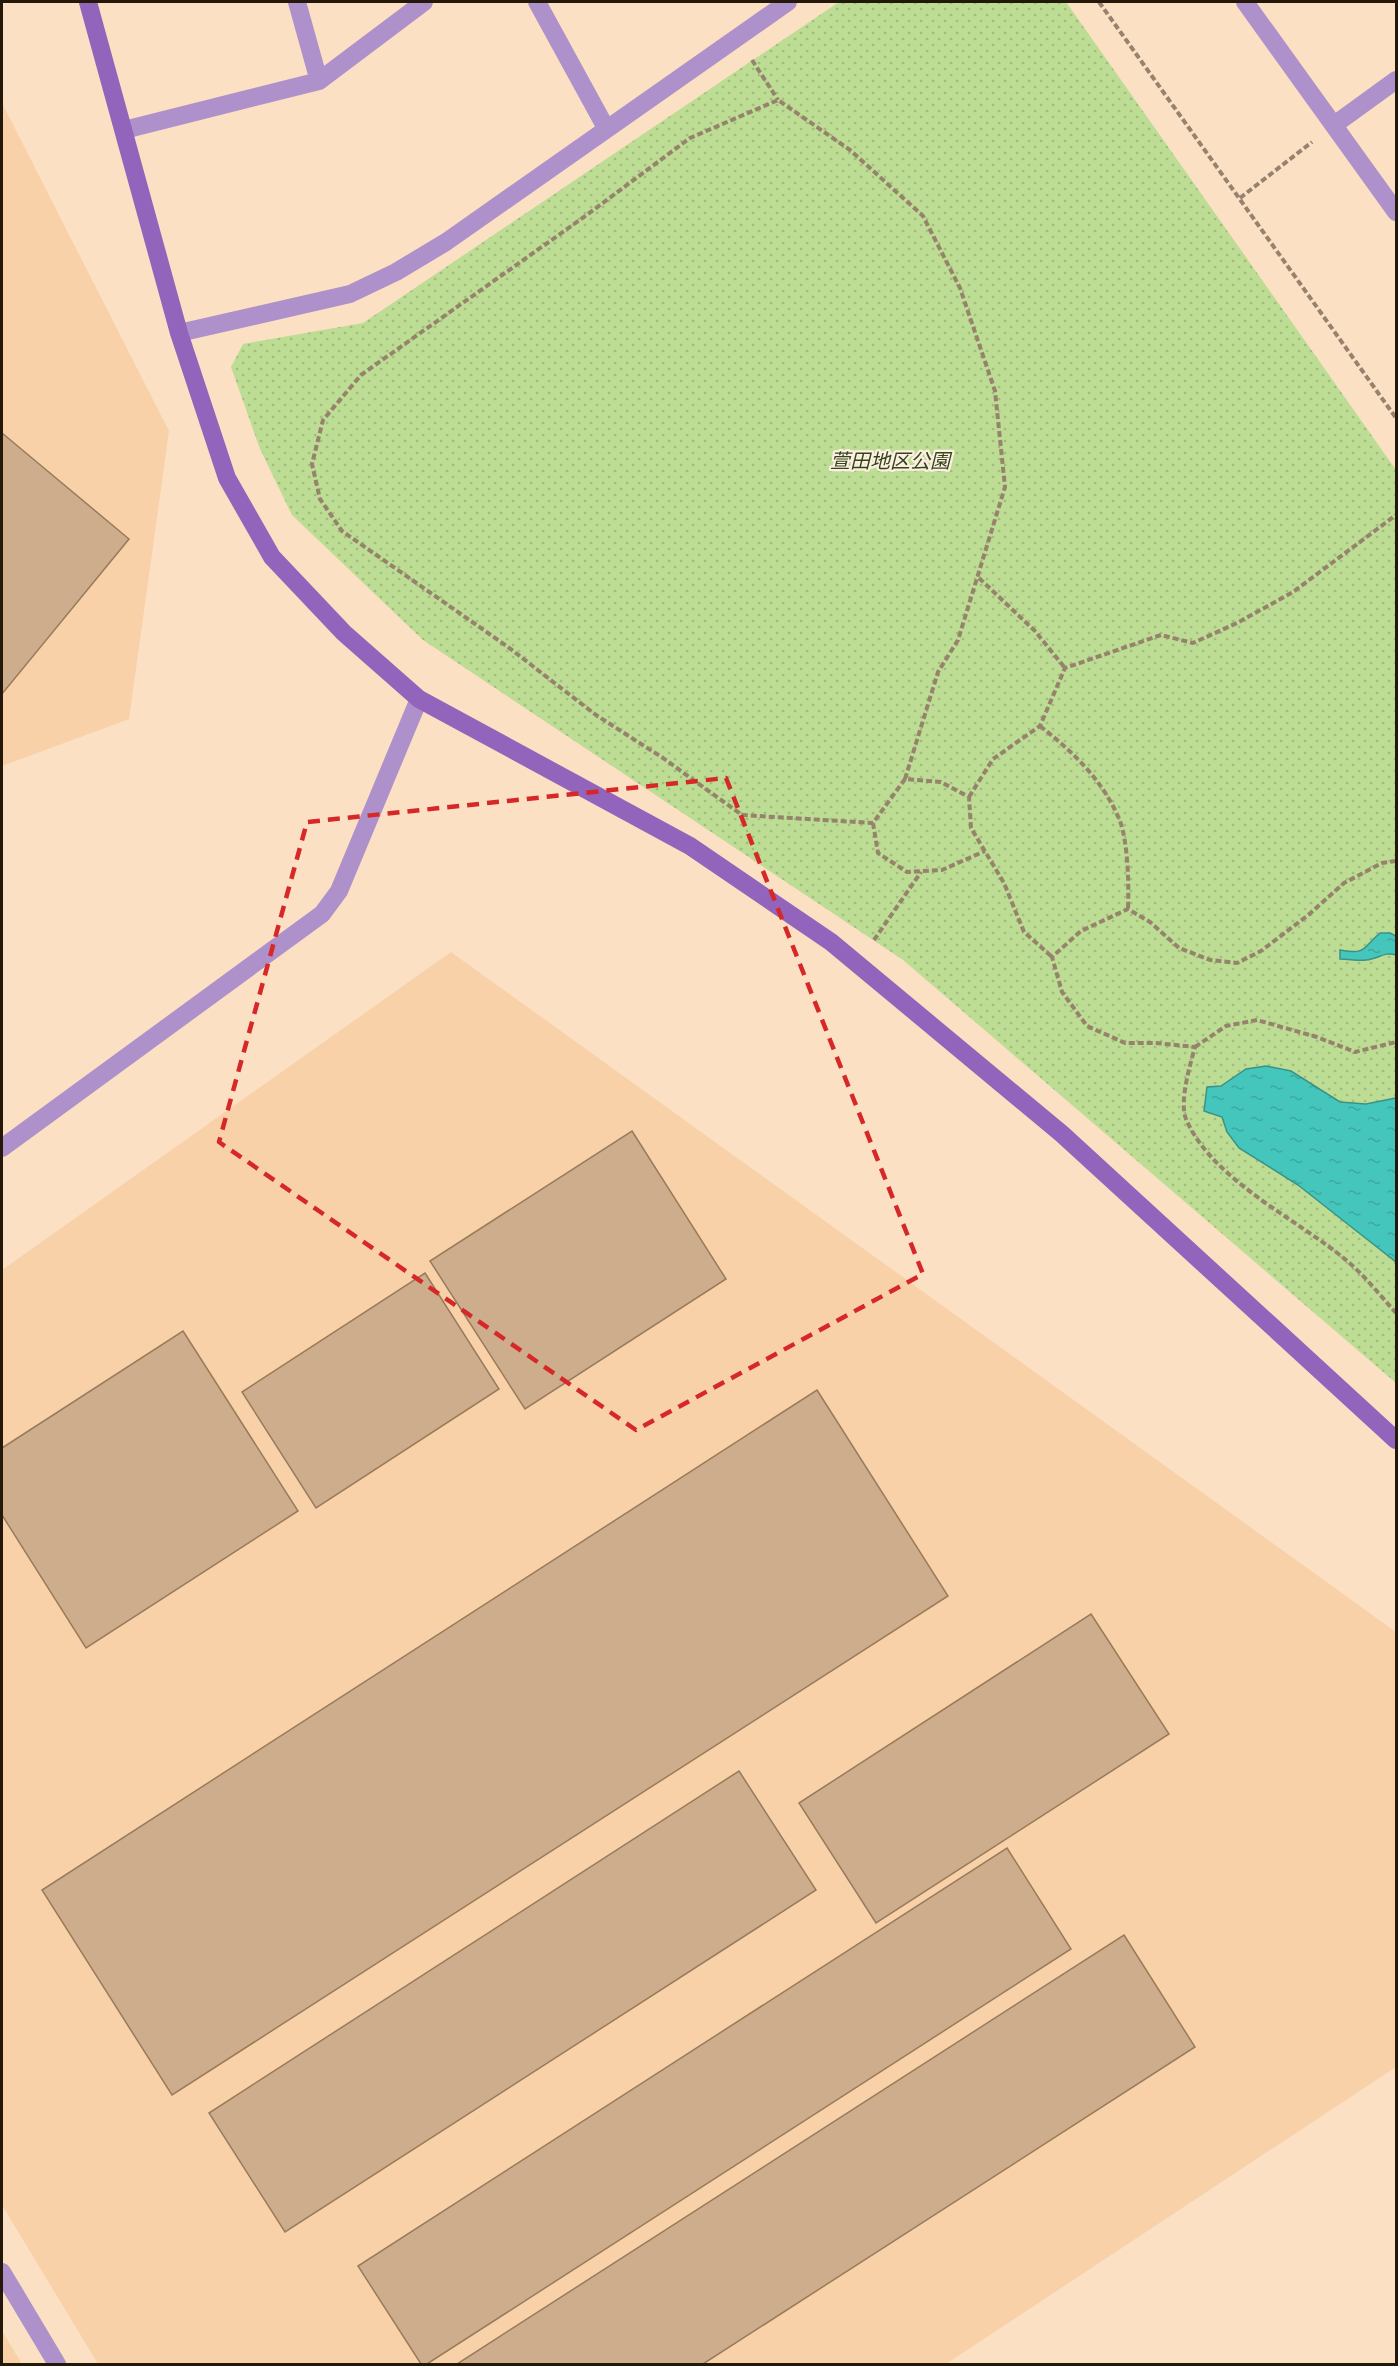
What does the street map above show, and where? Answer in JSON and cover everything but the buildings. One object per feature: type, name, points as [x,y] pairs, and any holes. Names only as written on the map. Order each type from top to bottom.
[{"type":"street","points":[[88,2],[179,333],[227,478],[272,557],[344,633],[420,699],[690,846],[831,942],[1062,1134],[1396,1440]]},
{"type":"street","points":[[297,2],[319,81]]},
{"type":"street","points":[[124,130],[319,81],[424,2]]},
{"type":"street","points":[[537,2],[606,128]]},
{"type":"street","points":[[179,333],[351,294],[396,272],[446,242],[788,2]]},
{"type":"street","points":[[1245,2],[1396,212]]},
{"type":"street","points":[[1334,125],[1396,80]]},
{"type":"street","points":[[2,1148],[322,914],[339,891],[420,699]]},
{"type":"street","points":[[2,2272],[57,2364]]},
{"type":"path","points":[[1099,2],[1396,418]]},
{"type":"path","points":[[737,37],[778,100],[850,150],[923,216],[960,288],[995,391],[1005,487],[979,578],[958,640],[938,672],[904,779],[873,824],[878,853],[907,872],[942,870],[985,851]]},
{"type":"path","points":[[778,100],[690,138],[584,217],[362,375],[323,420],[312,464],[320,499],[342,531],[508,646],[596,714],[663,758],[742,815],[873,824]]},
{"type":"path","points":[[1240,198],[1334,125]]},
{"type":"path","points":[[1195,1047],[1156,1042],[1125,1043],[1087,1026],[1062,992],[1052,957],[1024,933],[1004,883],[971,828],[969,797],[993,759],[1040,726],[1065,668],[1161,635],[1193,643],[1237,623],[1293,592],[1396,514]]},
{"type":"path","points":[[979,578],[1035,632],[1065,668]]},
{"type":"path","points":[[1040,726],[1072,750],[1098,783],[1120,822],[1129,878],[1128,909]]},
{"type":"path","points":[[904,779],[941,782],[969,797]]},
{"type":"path","points":[[1128,909],[1150,922],[1179,948],[1210,960],[1237,963],[1261,951],[1307,916],[1344,883],[1382,862],[1396,861]]},
{"type":"path","points":[[873,940],[921,871]]},
{"type":"path","points":[[1052,957],[1081,931],[1128,909]]},
{"type":"path","points":[[1396,1042],[1354,1052],[1317,1037],[1257,1020],[1226,1026],[1195,1047],[1186,1079],[1185,1117],[1201,1144],[1241,1185],[1347,1260],[1396,1313]]},
{"type":"highlighted area","points":[[726,778],[923,1274],[636,1430],[219,1142],[307,822]]},
{"type":"shaded area","points":[[2,103],[169,431],[129,719],[2,766]]},
{"type":"shaded area","points":[[451,952],[1396,1632],[1396,2067],[946,2364],[98,2364],[2,2205],[2,1270]]},
{"type":"shaded area","points":[[2,2331],[22,2364],[2,2364]]},
{"type":"green space","name":"萱田地区公園","points":[[839,2],[1066,2],[1396,470],[1396,1383],[903,960],[423,640],[292,515],[260,449],[231,367],[243,344],[363,323]]},
{"type":"water","points":[[1380,933],[1390,933],[1396,936],[1396,955],[1388,954],[1363,960],[1340,959],[1340,950],[1360,951]]},
{"type":"water","points":[[1266,1066],[1291,1071],[1340,1102],[1366,1104],[1396,1098],[1396,1262],[1298,1185],[1239,1148],[1227,1132],[1222,1117],[1204,1111],[1207,1087],[1221,1086],[1246,1069]]}]
